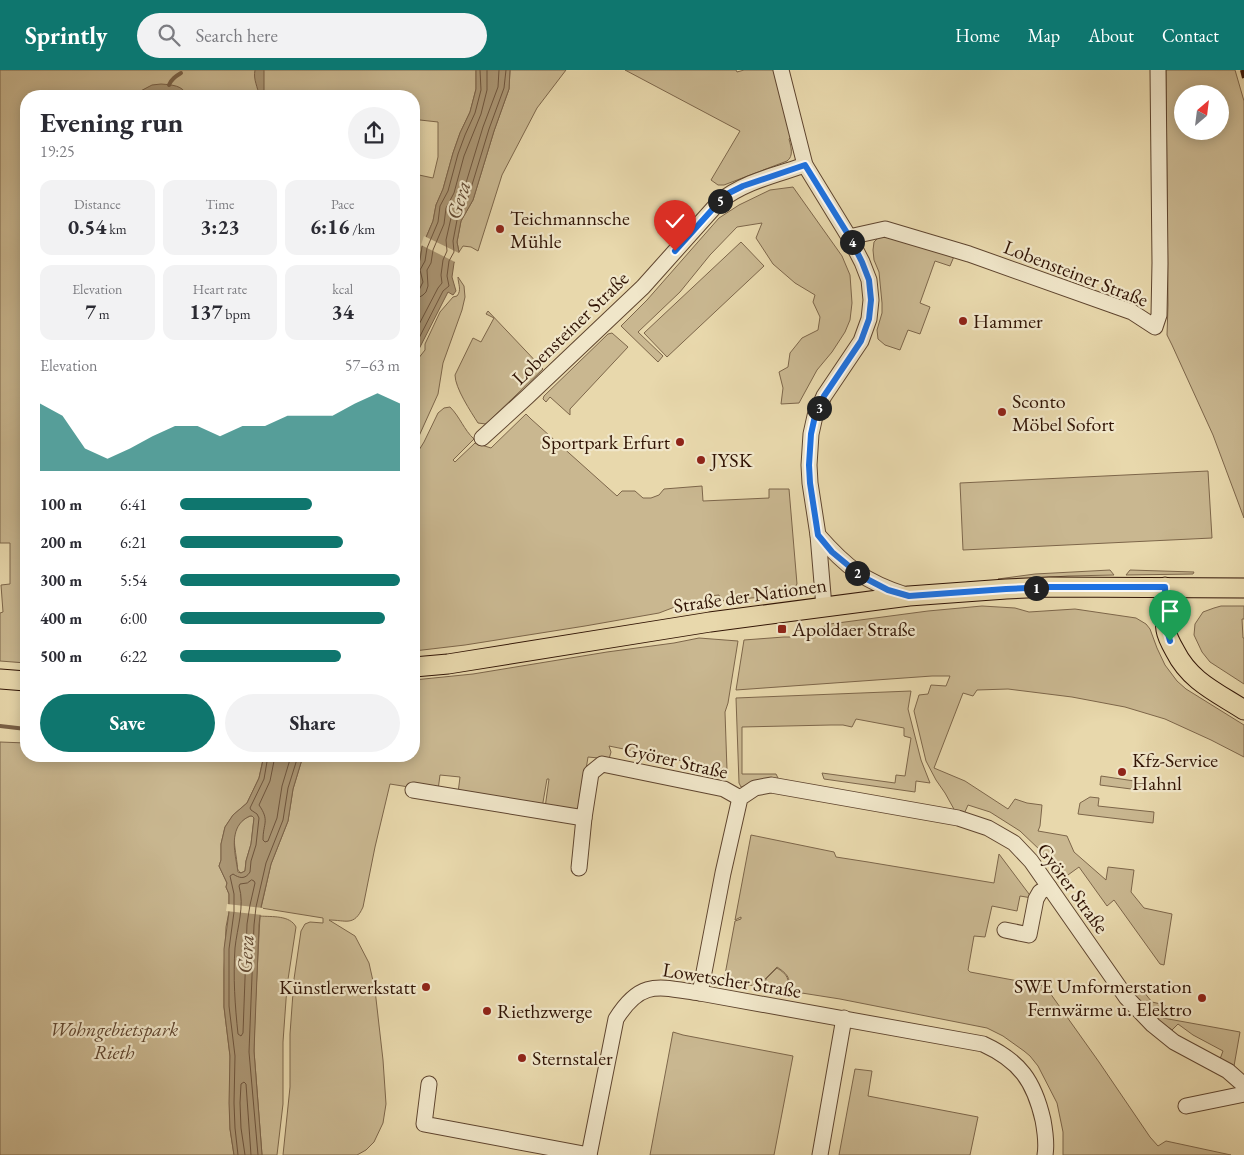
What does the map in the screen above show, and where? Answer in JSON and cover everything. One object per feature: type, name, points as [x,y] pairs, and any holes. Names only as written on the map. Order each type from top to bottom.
[{"type":"main road","points":[[1165,587],[1166,631],[1180,662],[1199,682],[1244,710]]},
{"type":"main road","name":"Straße der Nationen","points":[[420,666],[448,664],[710,622],[909,596],[1015,588],[1244,588]]},
{"type":"main road","points":[[0,679],[20,681]]},
{"type":"street","points":[[781,70],[805,165],[849,236],[862,262],[869,280],[871,300],[869,319],[861,341],[824,396],[815,416],[811,434],[810,483],[818,535],[824,607]]},
{"type":"street","name":"Lobensteiner Straße","points":[[849,236],[885,229],[969,254],[1132,312],[1155,327],[1159,315],[1160,263],[1158,70]]},
{"type":"street","name":"Lobensteiner Straße","points":[[482,438],[643,287],[729,193],[743,186],[805,165]]},
{"type":"street","points":[[818,535],[832,552],[861,576],[888,590],[909,596]]},
{"type":"street","name":"Györer Straße","points":[[579,868],[591,773],[602,764],[724,789],[740,798]]},
{"type":"street","name":"Györer Straße","points":[[700,992],[723,873],[740,798],[755,788],[771,785],[958,818],[988,828],[1014,843],[1031,861],[1126,996],[1153,1025],[1174,1042],[1228,1071],[1244,1085]]},
{"type":"street","points":[[413,790],[584,818]]},
{"type":"street","points":[[1005,930],[1029,935],[1036,899],[1040,892],[1049,887]]},
{"type":"street","name":"Lowetscher Straße","points":[[589,1155],[616,1019],[635,995],[650,988],[700,992],[983,1044],[995,1049],[1018,1067],[1026,1076],[1036,1094],[1045,1129],[1045,1155]]},
{"type":"street","points":[[820,1155],[844,1018]]},
{"type":"street","points":[[429,1084],[424,1124],[589,1155]]},
{"type":"street","points":[[1186,1106],[1244,1094]]},
{"type":"green space","points":[[0,70],[476,70],[476,89],[470,112],[453,153],[443,189],[436,205],[433,221],[422,247],[420,260],[420,175],[433,178],[438,157],[438,122],[420,120],[420,90],[20,90],[20,663],[0,661],[0,613],[3,612],[1,585],[10,584],[10,543],[0,543]]},
{"type":"green space","points":[[510,70],[566,70],[537,108],[502,175],[478,251],[471,247],[463,246],[459,252],[457,242],[461,221],[473,200],[509,89]]},
{"type":"green space","points":[[625,70],[736,70],[737,72],[744,70],[774,70],[791,137],[789,139],[791,157],[787,161],[724,185],[718,185],[711,180],[740,131]]},
{"type":"green space","points":[[1166,70],[1235,70],[1244,101],[1244,518],[1213,435],[1167,335]]},
{"type":"green space","points":[[793,187],[842,256],[850,275],[852,303],[850,320],[845,332],[817,370],[799,403],[781,404],[783,388],[779,372],[788,367],[790,353],[802,338],[818,330],[820,317],[813,302],[815,295],[795,283],[773,264],[756,238],[762,223],[737,227],[710,255],[680,292],[638,332],[663,356],[658,362],[621,326],[647,300],[719,218],[739,205],[770,190]]},
{"type":"green space","points":[[890,235],[955,254],[950,266],[935,261],[920,303],[930,307],[920,334],[908,330],[900,350],[885,345],[878,339],[877,330],[882,313],[882,303],[879,272],[874,260],[874,242],[879,237]]},
{"type":"green space","points":[[741,242],[764,266],[667,357],[644,333]]},
{"type":"green space","points":[[458,277],[464,286],[465,297],[462,310],[443,363],[438,394],[420,434],[420,356],[425,350],[425,344],[440,312],[453,297],[457,296],[460,289]]},
{"type":"green space","points":[[488,311],[543,369],[486,424],[478,423],[460,393],[455,375],[473,338],[481,342],[494,318],[486,314]]},
{"type":"green space","points":[[612,333],[628,347],[570,409],[570,415],[550,397],[546,402],[543,399],[608,334]]},
{"type":"green space","points":[[450,407],[474,439],[453,460],[455,462],[475,443],[491,448],[526,414],[617,496],[622,491],[635,491],[643,498],[651,498],[659,495],[664,489],[702,486],[703,501],[769,498],[769,489],[789,489],[797,584],[793,590],[783,595],[720,601],[719,595],[709,596],[709,602],[680,605],[659,613],[465,645],[420,650],[420,448],[438,413],[444,408]]},
{"type":"green space","points":[[1208,471],[1212,538],[963,550],[960,483]]},
{"type":"green space","points":[[1110,570],[1114,575],[998,579],[1035,574]]},
{"type":"green space","points":[[1130,570],[1194,572],[1193,574],[1126,575]]},
{"type":"green space","points":[[982,606],[1015,608],[1029,612],[1075,609],[1136,618],[1150,629],[1165,665],[1177,681],[1186,689],[1244,725],[1244,757],[1165,719],[1125,707],[1072,697],[1008,689],[977,690],[973,696],[963,693],[934,768],[965,781],[1008,809],[1015,799],[1042,805],[1038,831],[1067,836],[1074,852],[1106,880],[1108,867],[1134,870],[1131,892],[1144,908],[1172,914],[1164,965],[1160,964],[1114,900],[1107,906],[1079,867],[1061,880],[1041,851],[1020,831],[990,812],[968,805],[964,814],[955,811],[926,761],[914,711],[919,695],[928,694],[931,685],[946,686],[950,676],[736,690],[744,640],[802,636],[830,624]]},
{"type":"green space","points":[[1221,606],[1244,606],[1244,619],[1242,619],[1244,684],[1210,662],[1202,652],[1194,635],[1195,624],[1203,612]]},
{"type":"green space","points":[[699,638],[738,641],[725,712],[727,770],[609,746],[611,752],[609,759],[588,757],[580,807],[573,812],[545,808],[549,779],[547,779],[542,808],[458,793],[460,777],[440,775],[438,790],[390,784],[363,907],[353,920],[329,920],[355,936],[369,963],[375,990],[383,1060],[386,1104],[383,1123],[374,1142],[357,1155],[283,1155],[290,1087],[290,1034],[294,979],[301,931],[305,924],[310,922],[323,923],[323,918],[261,908],[271,864],[288,821],[293,789],[301,762],[420,762],[420,679],[473,674]]},
{"type":"green space","points":[[911,691],[908,709],[921,760],[930,783],[916,781],[915,792],[824,779],[822,773],[895,783],[896,775],[905,776],[911,738],[904,736],[904,728],[856,719],[852,727],[831,725],[742,727],[742,774],[776,774],[779,780],[741,787],[739,783],[736,698]]},
{"type":"green space","name":"Wohngebietspark Rieth","points":[[0,742],[20,743],[20,762],[262,762],[259,778],[247,803],[233,815],[225,827],[219,866],[227,883],[226,887],[229,894],[224,970],[224,1007],[230,1056],[230,1129],[234,1155],[0,1155]]},
{"type":"green space","points":[[1101,776],[1141,782],[1139,790],[1100,785]]},
{"type":"green space","points":[[1090,797],[1099,798],[1098,806],[1154,812],[1153,823],[1078,814],[1080,803]]},
{"type":"green space","points":[[250,816],[254,818],[251,844],[245,871],[241,873],[238,870],[234,842],[238,825]]},
{"type":"green space","points":[[751,835],[834,852],[836,857],[994,883],[999,854],[1032,898],[1020,896],[1017,911],[992,906],[985,937],[974,936],[968,970],[970,972],[1045,986],[1158,1146],[1166,1141],[1231,1155],[1063,1155],[1063,1132],[1057,1103],[1038,1066],[1030,1056],[1003,1036],[987,1028],[840,999],[789,991],[788,977],[777,967],[765,979],[765,988],[724,980],[735,921],[741,919],[741,917],[735,920]]},
{"type":"green space","points":[[260,916],[290,920],[296,927],[287,986],[283,1042],[283,1104],[277,1155],[262,1155],[254,1051]]},
{"type":"green space","points":[[777,968],[787,977],[788,991],[766,987],[766,979]]},
{"type":"green space","points":[[1138,985],[1152,1002],[1165,1005],[1163,1018],[1240,1032],[1234,1066],[1220,1059],[1223,1051],[1193,1035],[1178,1024],[1172,1030],[1163,1024],[1132,992]]},
{"type":"green space","points":[[673,1032],[793,1056],[774,1155],[650,1155]]},
{"type":"green space","points":[[855,1069],[872,1071],[868,1096],[978,1117],[970,1155],[839,1155]]},
{"type":"water","points":[[255,70],[264,70],[264,90],[258,90]]},
{"type":"water","name":"Gera","points":[[476,70],[510,70],[509,89],[473,200],[461,221],[457,242],[459,252],[454,263],[452,277],[456,291],[453,295],[448,292],[420,347],[420,260],[422,247],[433,221],[436,205],[443,189],[460,133],[470,112],[476,89]]},
{"type":"water","points":[[152,85],[173,85],[183,90],[142,90]]},
{"type":"water","name":"Gera","points":[[263,762],[301,762],[293,789],[288,821],[271,864],[261,907],[259,925],[254,1051],[262,1155],[234,1155],[230,1129],[230,1056],[224,1007],[224,949],[229,912],[229,894],[226,887],[227,883],[219,866],[221,844],[225,827],[233,815],[247,803],[259,778]],"holes":[[[250,816],[254,818],[245,871],[241,873],[238,872],[235,854],[235,835],[244,819]]]},
{"type":"pier","points":[[424,236],[461,254],[457,263],[421,245]]},
{"type":"pier","points":[[227,904],[263,908],[262,915],[226,911]]},
{"type":"waterway","points":[[169,85],[172,79],[181,73]]},
{"type":"waterway","points":[[0,726],[20,728]]},
{"type":"railway","points":[[1242,70],[1244,78]]},
{"type":"place","name":"Teichmannsche Mühle","points":[[500,229]]},
{"type":"place","name":"Hammer","points":[[963,321]]},
{"type":"place","name":"Sconto Möbel Sofort","points":[[1002,412]]},
{"type":"place","name":"Sportpark Erfurt","points":[[680,442]]},
{"type":"place","name":"JYSK","points":[[701,460]]},
{"type":"place","name":"Apoldaer Straße","points":[[782,629]]},
{"type":"place","name":"Kfz-Service Hahnl","points":[[1122,772]]},
{"type":"place","name":"Künstlerwerkstatt","points":[[426,987]]},
{"type":"place","name":"SWE Umformerstation Fernwärme u. Elektro","points":[[1202,998]]},
{"type":"place","name":"Riethzwerge","points":[[487,1011]]},
{"type":"place","name":"Sternstaler","points":[[522,1058]]},
{"type":"route","points":[[675,251],[729,193],[743,186],[805,165],[849,236],[862,262],[869,280],[871,300],[869,319],[861,341],[824,396],[815,416],[811,434],[809,465],[818,535],[832,552],[861,576],[888,590],[909,596],[1050,587],[1165,587],[1166,631],[1170,641]]}]
